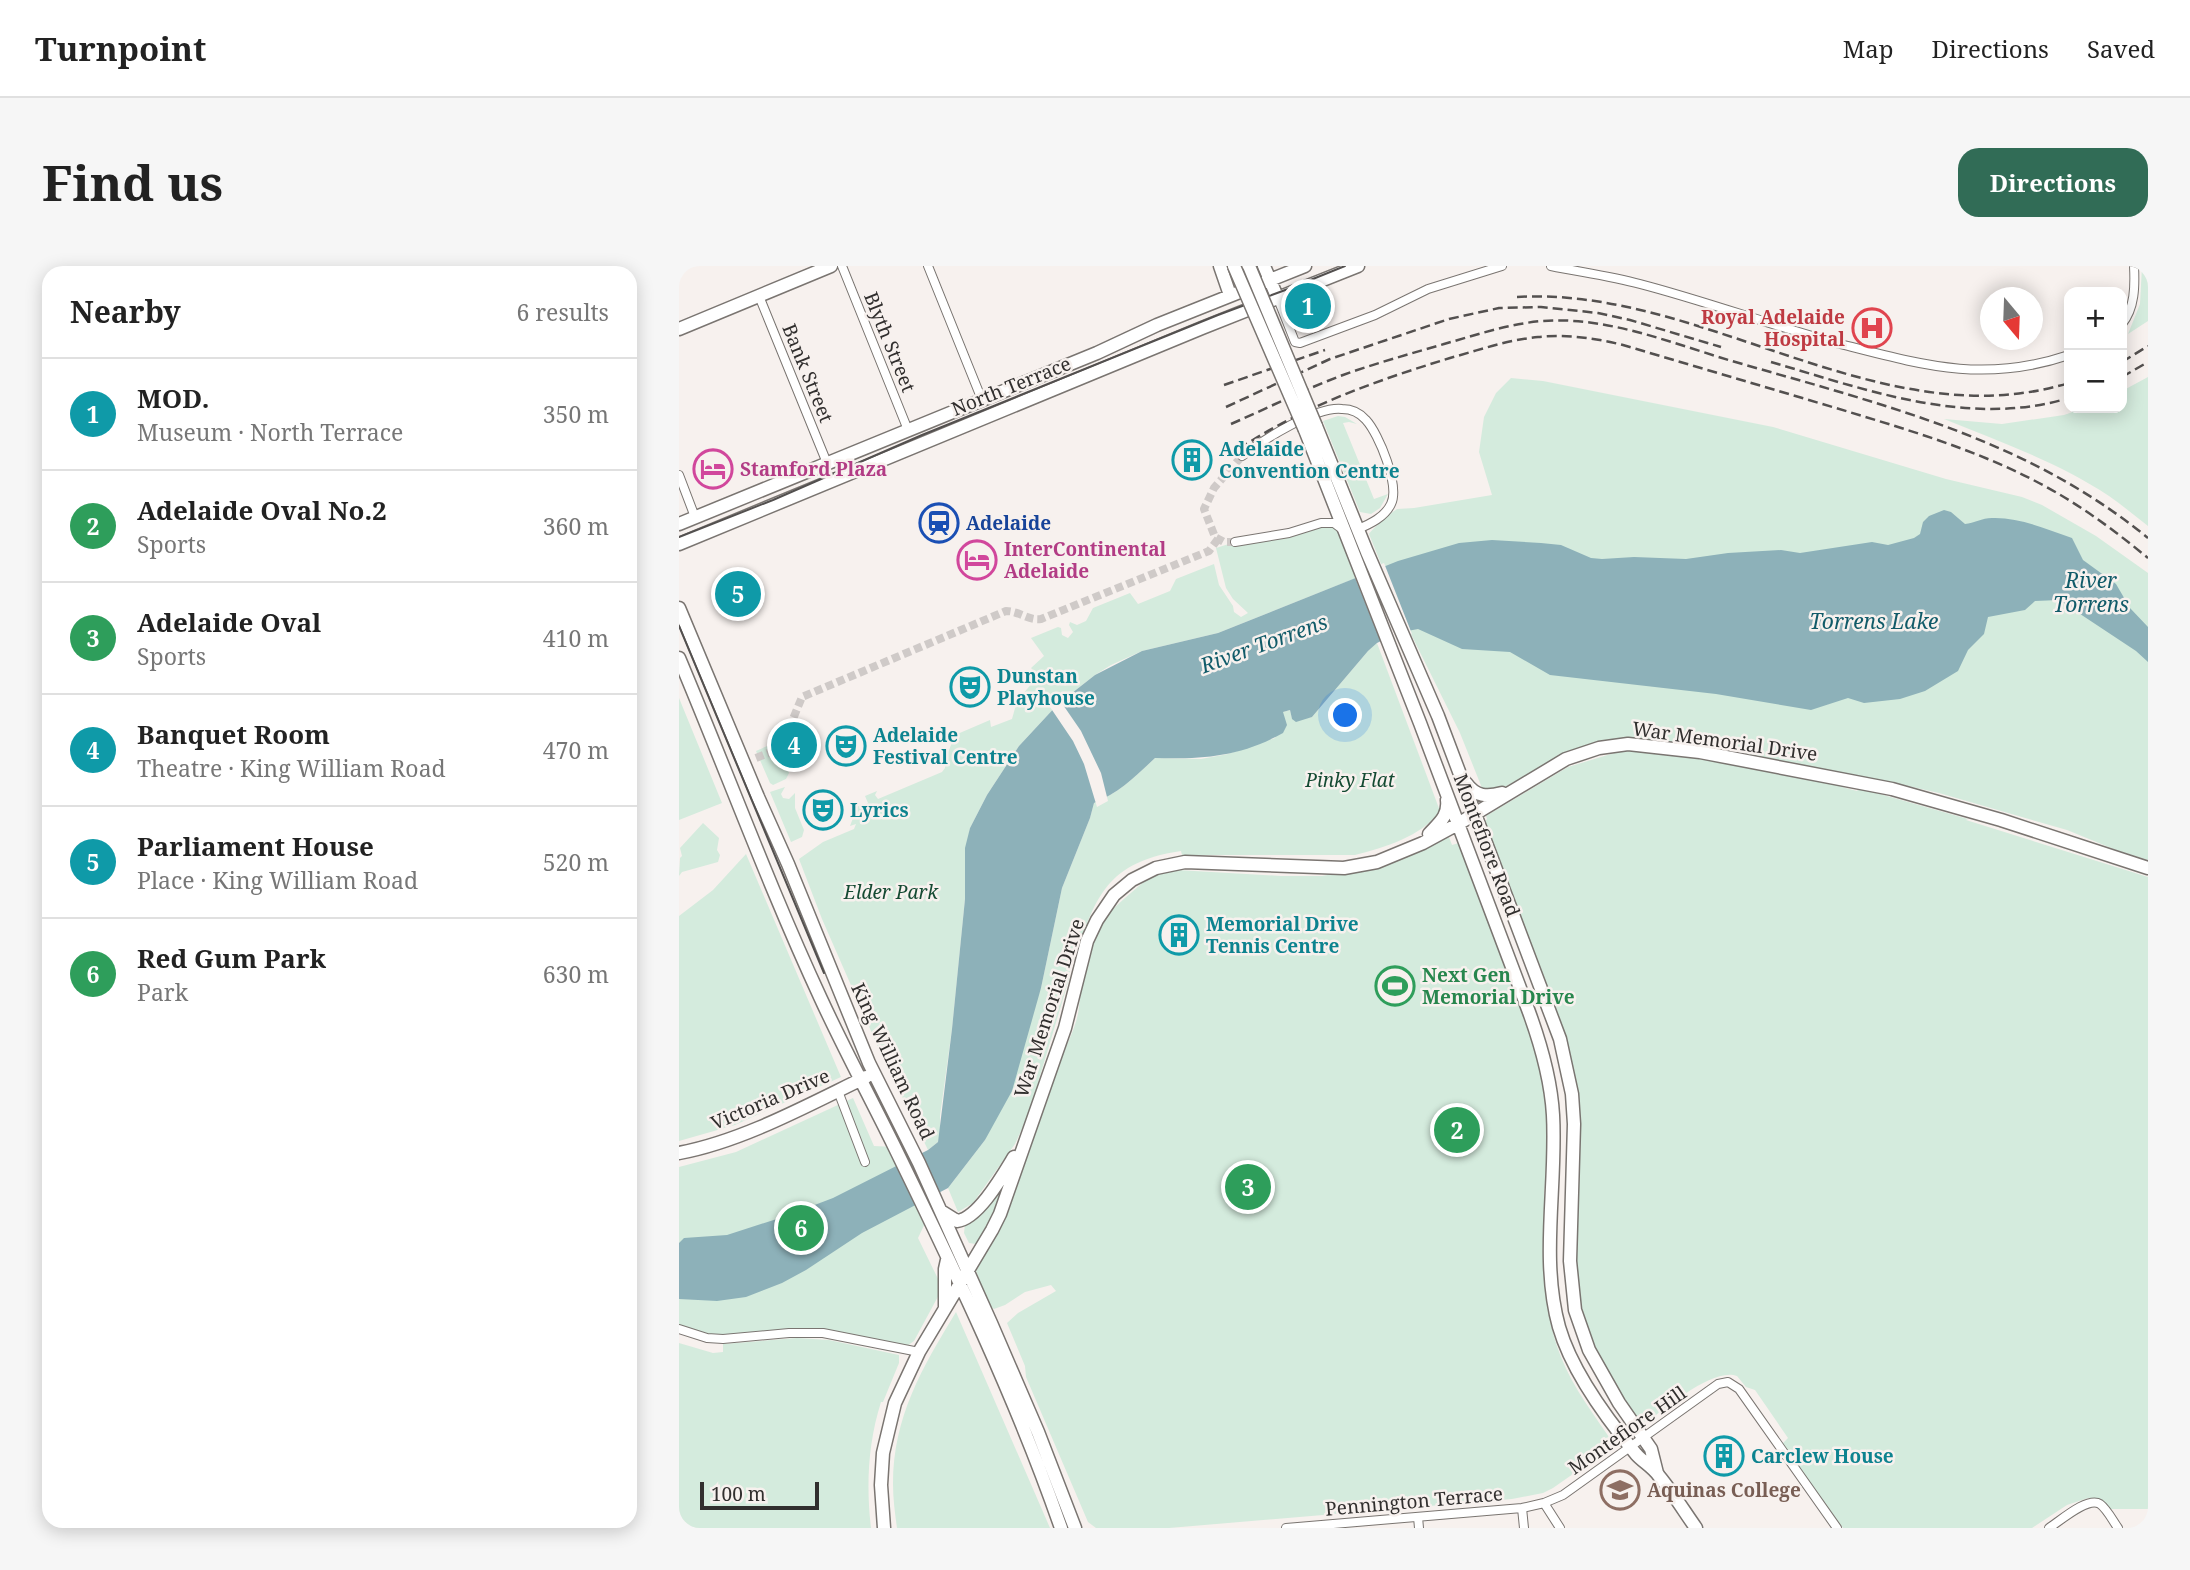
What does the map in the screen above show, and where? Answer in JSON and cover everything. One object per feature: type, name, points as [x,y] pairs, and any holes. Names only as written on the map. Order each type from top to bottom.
[{"type":"main road","points":[[679,328],[831,266]]},
{"type":"main road","points":[[1220,266],[1230,295]]},
{"type":"main road","name":"Montefiore Road","points":[[1234,266],[1358,529],[1438,716],[1560,1039],[1572,1094],[1574,1124],[1571,1283],[1578,1323],[1595,1362],[1619,1403],[1651,1448],[1657,1473]]},
{"type":"main road","points":[[1249,266],[1311,428]]},
{"type":"main road","points":[[1263,266],[1278,299]]},
{"type":"main road","name":"North Terrace","points":[[679,524],[1305,266]]},
{"type":"main road","name":"North Terrace","points":[[679,544],[1358,266]]},
{"type":"main road","points":[[1188,312],[1199,316],[1209,326]]},
{"type":"main road","points":[[982,400],[989,417]]},
{"type":"main road","name":"Montefiore Road","points":[[1311,428],[1342,528],[1420,723],[1529,1012],[1544,1060],[1553,1117],[1550,1270],[1560,1329],[1583,1379],[1631,1448],[1657,1473]]},
{"type":"main road","name":"King William Road","points":[[679,608],[875,1073],[941,1211],[1038,1432],[1075,1528]]},
{"type":"main road","name":"King William Road","points":[[679,658],[717,755],[821,1000],[895,1147],[959,1285],[1021,1426],[1060,1526]]},
{"type":"main road","name":"War Memorial Drive","points":[[884,1528],[881,1485],[883,1452],[895,1403],[919,1352],[1000,1214],[1065,1028],[1089,936],[1103,909],[1114,895],[1132,880],[1156,868],[1185,862],[1355,867],[1377,862],[1423,843],[1458,824],[1566,759],[1589,750],[1619,745],[1654,746],[1775,765],[1904,792],[2001,820],[2148,868]]},
{"type":"main road","points":[[717,755],[737,747]]},
{"type":"main road","points":[[1461,774],[1470,788],[1479,794],[1493,795],[1514,790]]},
{"type":"main road","points":[[1423,843],[1447,812],[1445,789]]},
{"type":"main road","name":"Victoria Drive","points":[[679,1153],[735,1137],[875,1073]]},
{"type":"main road","points":[[941,1211],[957,1221],[970,1217],[987,1197],[1028,1134]]},
{"type":"main road","points":[[1552,1190],[1572,1191]]},
{"type":"main road","points":[[945,1309],[947,1260]]},
{"type":"main road","points":[[1657,1473],[1696,1528]]},
{"type":"street","name":"Blyth Street","points":[[842,266],[908,430]]},
{"type":"street","points":[[928,266],[982,400]]},
{"type":"street","points":[[1278,299],[1295,342],[1300,343],[1375,315],[1428,289],[1502,266]]},
{"type":"street","points":[[1551,266],[1639,284],[1822,339],[1924,365],[1955,370],[2013,369],[2064,357]]},
{"type":"street","points":[[2127,315],[2134,293],[2134,266]]},
{"type":"street","name":"Bank Street","points":[[759,296],[827,463]]},
{"type":"street","points":[[1242,456],[1276,433],[1326,411],[1339,408],[1358,413],[1372,429],[1395,489],[1388,509],[1374,522],[1358,529]]},
{"type":"street","points":[[679,475],[695,517]]},
{"type":"street","points":[[1321,523],[1332,514],[1333,503]]},
{"type":"street","points":[[1235,542],[1282,534],[1321,523],[1335,523],[1342,528]]},
{"type":"street","points":[[838,1091],[865,1162]]},
{"type":"street","points":[[679,1329],[707,1338],[723,1339],[823,1333],[919,1352]]},
{"type":"street","name":"Montefiore Hill","points":[[1544,1503],[1563,1494],[1631,1448],[1718,1384],[1728,1382],[1739,1389],[1837,1528]]},
{"type":"street","points":[[2049,1528],[2090,1502],[2101,1505],[2118,1528]]},
{"type":"street","points":[[1544,1503],[1560,1528]]},
{"type":"street","name":"Pennington Terrace","points":[[1286,1528],[1338,1526],[1523,1508],[1544,1503]]},
{"type":"street","points":[[1523,1508],[1524,1528]]},
{"type":"street","points":[[1418,1517],[1419,1528]]},
{"type":"green space","points":[[2142,266],[2148,266],[2148,321],[2128,334],[2140,304]]},
{"type":"green space","points":[[2148,377],[2148,526],[2109,496],[2070,473],[1944,419],[2002,424],[2070,413],[2127,413],[2127,388]]},
{"type":"green space","points":[[1511,378],[1543,381],[1773,427],[1946,479],[2022,497],[2042,505],[2096,536],[2148,573],[2148,860],[2067,830],[1939,793],[1775,760],[1660,743],[1563,755],[1501,789],[1484,793],[1460,733],[1402,616],[1369,534],[1397,509],[1492,495],[1479,452],[1484,417],[1496,393]]},
{"type":"green space","points":[[1338,416],[1357,424],[1343,423],[1374,499],[1388,494],[1380,508],[1371,514],[1360,512],[1323,421]]},
{"type":"green space","name":"Elder Park","points":[[1334,523],[1361,576],[1218,633],[1142,651],[1111,665],[1058,704],[1019,746],[987,795],[970,828],[965,858],[965,899],[940,1133],[938,1142],[928,1150],[878,1047],[799,859],[823,842],[854,829],[856,824],[850,826],[858,805],[862,807],[868,803],[865,796],[877,791],[875,795],[878,799],[942,772],[955,735],[990,720],[991,727],[1012,719],[1017,701],[1038,676],[1031,668],[1044,656],[1031,638],[1058,627],[1061,628],[1062,635],[1068,638],[1073,632],[1070,622],[1077,625],[1086,621],[1093,608],[1130,593],[1138,604],[1170,591],[1176,579],[1214,564],[1219,585],[1234,612],[1241,617],[1248,613],[1226,588],[1216,548]]},
{"type":"green space","name":"Pinky Flat","points":[[1377,643],[1440,811],[1413,834],[1355,855],[1182,855],[1181,851],[1133,865],[1117,876],[1105,890],[1086,925],[1070,970],[1028,1116],[1015,1144],[973,1203],[958,1212],[948,1188],[985,1140],[1041,988],[1062,888],[1094,803],[1134,778],[1155,758],[1201,759],[1228,754],[1275,738],[1283,712],[1290,710],[1292,719],[1312,717]]},
{"type":"green space","points":[[679,698],[722,803],[679,820]]},
{"type":"green space","points":[[774,743],[785,757],[789,773],[786,779],[773,785],[756,751]]},
{"type":"green space","points":[[1634,747],[1843,782],[1842,787],[1857,791],[1859,788],[1968,819],[1966,820],[2148,877],[2148,1509],[2110,1509],[2102,1500],[2088,1498],[2067,1505],[2032,1528],[1843,1528],[1782,1444],[1788,1438],[1755,1390],[1746,1387],[1737,1376],[1716,1377],[1678,1398],[1648,1421],[1637,1422],[1588,1344],[1575,1300],[1577,1120],[1530,945],[1485,821],[1486,816],[1568,767]]},
{"type":"green space","points":[[785,787],[781,794],[783,798],[789,799],[795,793],[795,808],[804,830],[802,837],[791,842],[770,792]]},
{"type":"green space","points":[[703,823],[719,838],[718,862],[682,872],[679,876],[682,856],[680,848]]},
{"type":"green space","points":[[1449,837],[1452,845],[1459,843],[1497,939],[1521,1005],[1540,1072],[1548,1129],[1543,1240],[1545,1280],[1554,1338],[1572,1380],[1613,1446],[1553,1488],[1543,1493],[1512,1499],[1169,1528],[1096,1528],[1088,1522],[1026,1377],[1025,1366],[1007,1323],[1018,1313],[1056,1291],[1051,1285],[1025,1292],[994,1309],[989,1305],[976,1271],[999,1229],[1058,1059],[1062,1057],[1075,1025],[1085,967],[1097,928],[1131,893],[1151,877],[1161,874],[1177,870],[1322,876],[1388,864]]},
{"type":"green space","points":[[746,854],[841,1077],[735,1125],[679,1141],[679,916],[713,890]]},
{"type":"green space","points":[[853,1098],[874,1146],[895,1147],[928,1217],[918,1238],[941,1285],[941,1291],[914,1341],[907,1346],[806,1329],[723,1336],[679,1326],[679,1167],[736,1152]]},
{"type":"green space","points":[[1007,1172],[986,1227],[976,1244],[969,1243],[964,1233],[965,1224]]},
{"type":"green space","points":[[956,1312],[1050,1528],[897,1528],[893,1490],[894,1460],[904,1415],[921,1373]]},
{"type":"green space","points":[[797,1338],[829,1340],[899,1355],[899,1363],[881,1402],[873,1433],[869,1480],[871,1528],[679,1528],[679,1343],[713,1353],[723,1352],[723,1344]]},
{"type":"water","name":"Torrens Lake","points":[[1944,510],[1951,512],[1965,524],[1988,518],[2012,519],[2072,538],[2083,560],[2116,584],[2130,608],[2148,627],[2148,662],[2136,651],[2059,600],[2035,601],[2025,610],[1988,617],[1984,634],[1968,650],[1958,671],[1925,691],[1900,699],[1864,703],[1848,698],[1811,710],[1716,694],[1550,675],[1510,652],[1462,649],[1418,629],[1397,633],[1368,651],[1312,717],[1296,722],[1292,719],[1290,710],[1283,712],[1287,725],[1283,733],[1236,752],[1205,757],[1155,758],[1134,778],[1094,803],[1062,888],[1041,988],[1012,1091],[985,1140],[948,1188],[862,1233],[782,1283],[746,1297],[717,1301],[679,1299],[679,1243],[684,1238],[727,1235],[783,1217],[833,1198],[928,1150],[938,1142],[965,899],[965,848],[970,828],[987,795],[1019,746],[1058,704],[1095,675],[1142,651],[1218,633],[1398,561],[1459,543],[1492,540],[1561,545],[1591,558],[1602,559],[1686,559],[1781,550],[1800,553],[1872,542],[1888,545],[1914,538],[1920,534],[1923,522],[1929,516]]},
{"type":"pier","points":[[1384,563],[1412,634],[1382,645],[1354,575]]},
{"type":"pier","points":[[1059,699],[1081,731],[1101,773],[1108,801],[1097,807],[1084,764],[1073,741],[1050,707]]},
{"type":"tunnel","points":[[1235,542],[1224,542],[1215,537],[1204,509],[1214,488],[1242,456]]},
{"type":"tunnel","points":[[756,758],[781,748],[802,697],[1006,611],[1041,619],[1209,551],[1218,539]]},
{"type":"tram line","points":[[679,537],[773,500],[922,435],[1345,266]]},
{"type":"tram line","points":[[679,626],[824,973]]},
{"type":"railway","points":[[1517,297],[1587,300],[1656,314],[1861,378],[1930,392],[1999,395],[2064,384]]},
{"type":"railway","points":[[1226,407],[1330,359],[1449,319],[1499,308],[1541,307],[1598,313],[1721,347]]},
{"type":"railway","points":[[1231,424],[1343,375],[1480,334],[1542,321],[1591,323],[1639,332],[1950,428],[2002,449],[2052,474],[2101,503],[2148,538]]},
{"type":"railway","points":[[1239,449],[1288,420],[1368,385],[1515,340],[1549,336],[1581,337],[1623,345],[1888,424],[1965,450],[2054,491],[2096,518],[2148,558]]},
{"type":"railway","points":[[2127,359],[2148,346]]},
{"type":"railway","points":[[1224,385],[1325,350]]},
{"type":"railway","points":[[1771,362],[1881,394],[1956,407],[1994,409],[2031,406],[2064,399]]},
{"type":"railway","points":[[2127,374],[2148,362]]},
{"type":"place","name":"MOD.","points":[[1308,306]]},
{"type":"place","name":"Royal Adelaide Hospital","points":[[1872,328]]},
{"type":"place","name":"Adelaide Convention Centre","points":[[1192,460]]},
{"type":"place","name":"Stamford Plaza","points":[[713,469]]},
{"type":"place","name":"Adelaide","points":[[939,523]]},
{"type":"place","name":"InterContinental Adelaide","points":[[977,560]]},
{"type":"place","name":"Parliament House","points":[[738,594]]},
{"type":"place","name":"Dunstan Playhouse","points":[[970,687]]},
{"type":"place","name":"Banquet Room","points":[[794,745]]},
{"type":"place","name":"Adelaide Festival Centre","points":[[846,746]]},
{"type":"place","name":"Lyrics","points":[[823,810]]},
{"type":"place","name":"Memorial Drive Tennis Centre","points":[[1179,935]]},
{"type":"place","name":"Next Gen Memorial Drive","points":[[1395,986]]},
{"type":"place","name":"Adelaide Oval No.2","points":[[1457,1130]]},
{"type":"place","name":"Adelaide Oval","points":[[1248,1187]]},
{"type":"place","name":"Red Gum Park","points":[[801,1228]]},
{"type":"place","name":"Carclew House","points":[[1724,1456]]},
{"type":"place","name":"Aquinas College","points":[[1620,1490]]},
{"type":"water label","name":"River Torrens","points":[[2091,593]]},
{"type":"water label","name":"River Torrens","points":[[1264,644]]}]
